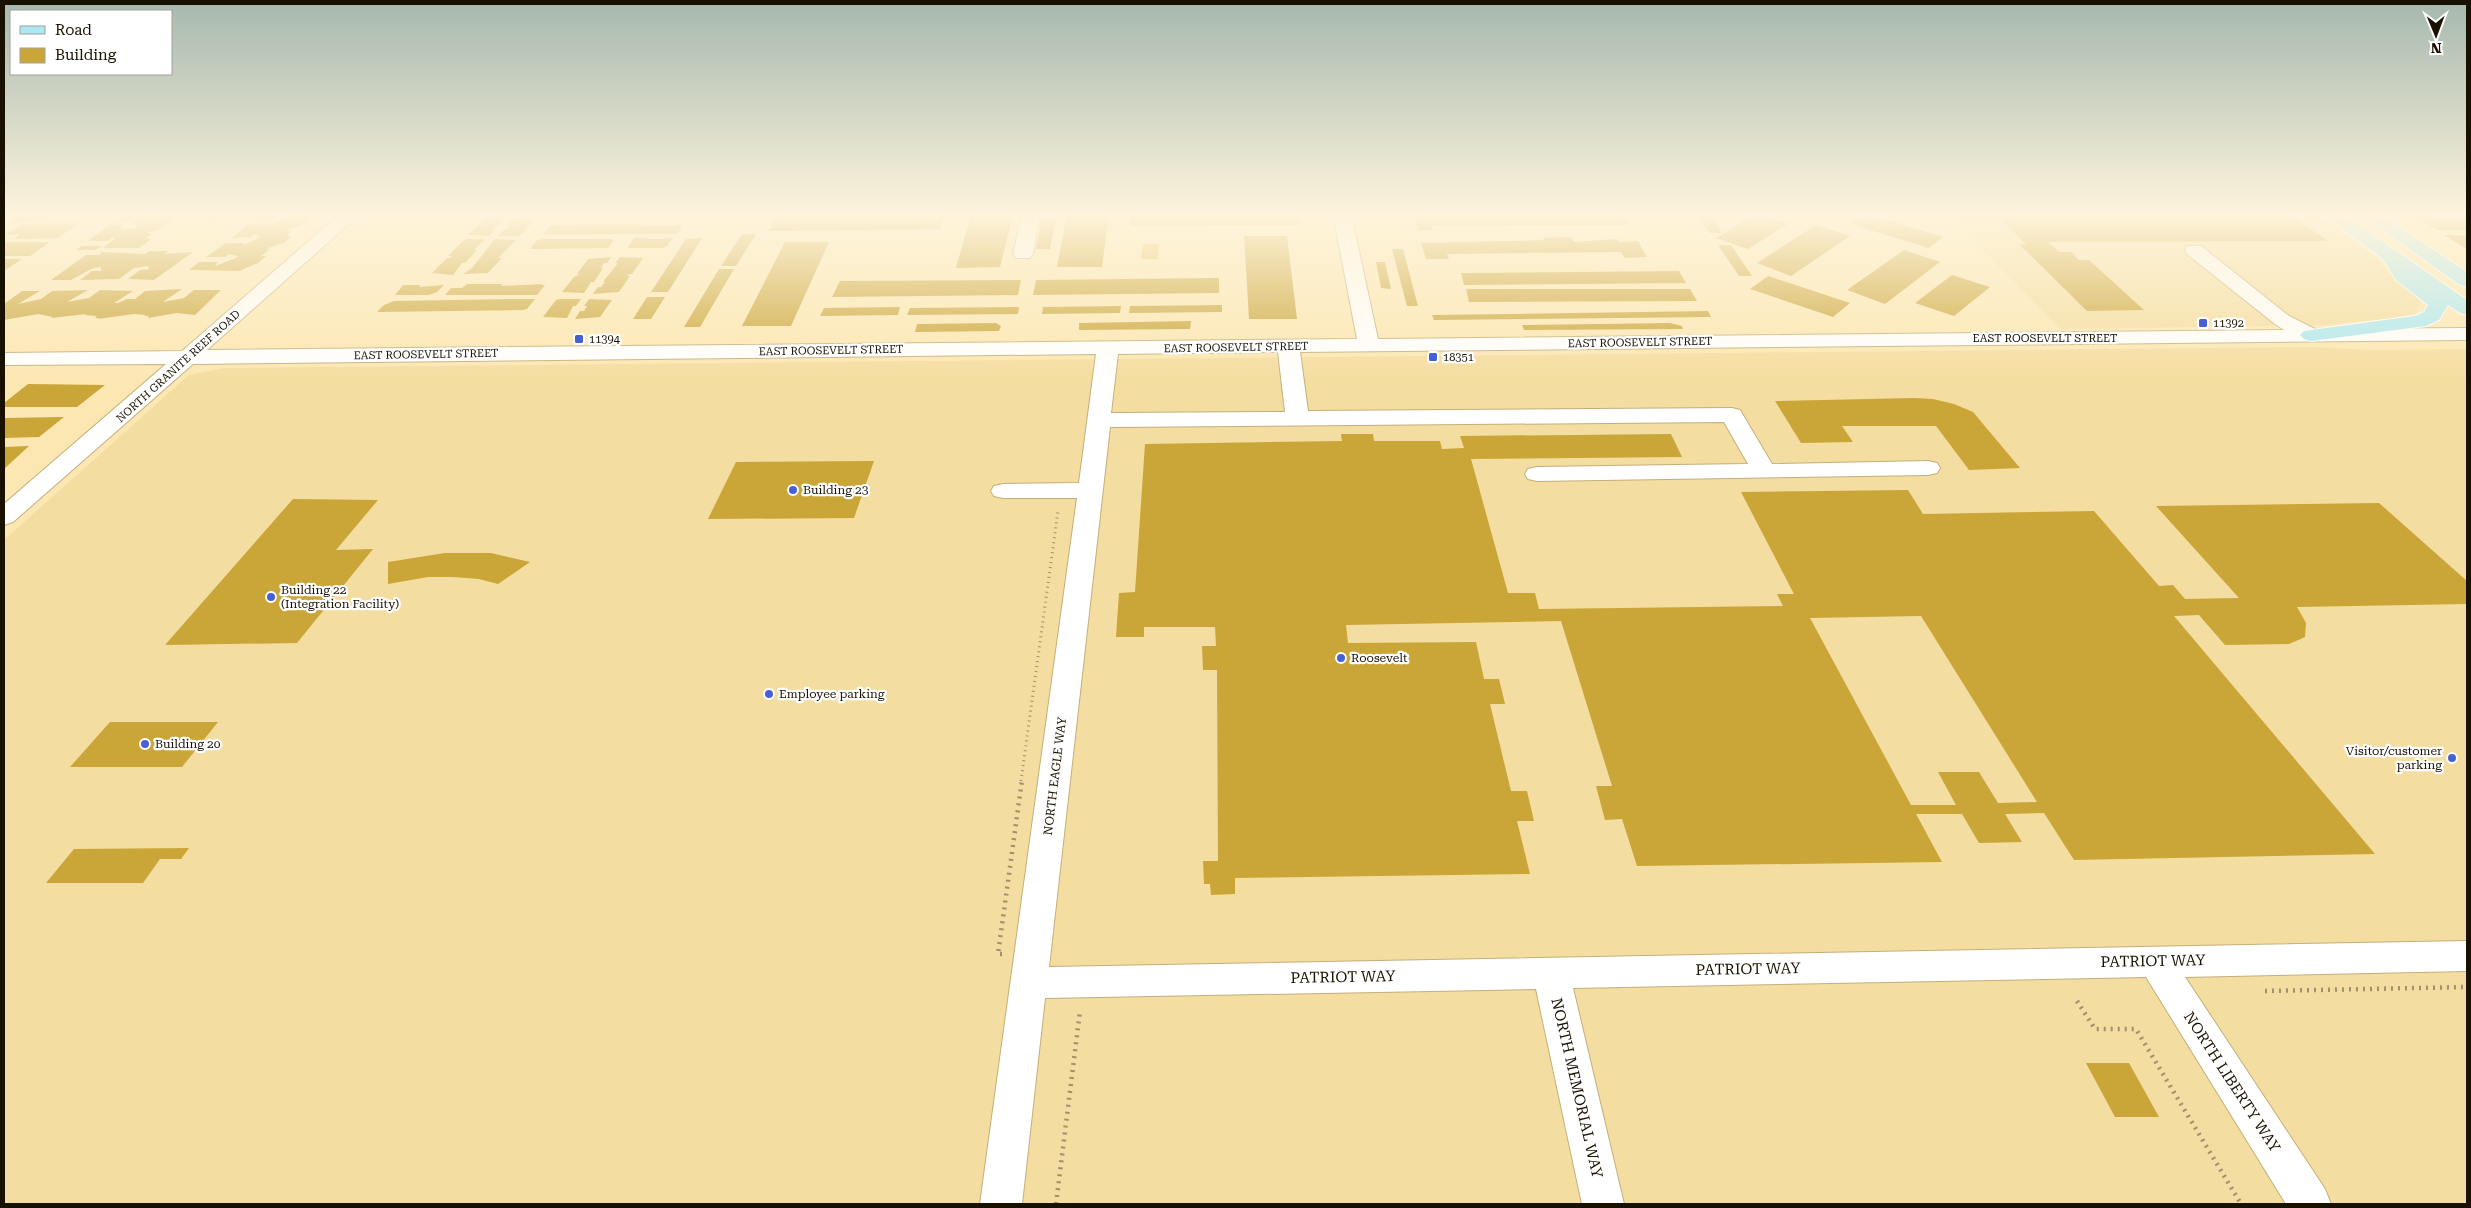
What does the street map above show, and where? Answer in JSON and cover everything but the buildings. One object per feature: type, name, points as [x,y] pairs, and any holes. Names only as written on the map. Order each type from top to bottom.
[{"type":"main road","points":[[2311,335],[2355,328],[2404,325],[2419,322],[2432,316],[2438,306],[2436,302],[2403,276],[2400,270]]},
{"type":"main road","points":[[2411,270],[2467,309]]},
{"type":"main road","points":[[2451,270],[2467,281]]},
{"type":"street","name":"NORTH GRANITE REEF ROAD","points":[[4,517],[286,270]]},
{"type":"street","points":[[1354,270],[1369,345]]},
{"type":"street","points":[[2226,270],[2282,320],[2311,335]]},
{"type":"street","points":[[2074,316],[2096,337]]},
{"type":"street","name":"EAST ROOSEVELT STREET","points":[[4,359],[2467,334]]},
{"type":"street","points":[[1288,346],[1297,417]]},
{"type":"street","name":"NORTH EAGLE WAY","points":[[1001,1204],[1108,348]]},
{"type":"street","points":[[1099,420],[1732,415],[1764,471]]},
{"type":"street","points":[[1537,474],[1928,468]]},
{"type":"street","points":[[1003,491],[1090,490]]},
{"type":"street","points":[[4,494],[30,494]]},
{"type":"street","name":"PATRIOT WAY","points":[[1029,983],[2467,956]]},
{"type":"street","name":"NORTH LIBERTY WAY","points":[[2155,961],[2310,1204]]},
{"type":"street","name":"NORTH MEMORIAL WAY","points":[[1551,973],[1603,1204]]},
{"type":"path","points":[[2265,991],[2467,987]]},
{"type":"path","points":[[2077,1002],[2096,1029],[2136,1029],[2241,1204]]},
{"type":"shaded area","points":[[2002,270],[2386,270],[2421,299],[2416,316],[2325,325],[2061,329]]},
{"type":"shaded area","points":[[2314,347],[2371,350],[2467,349],[2467,1204],[4,1204],[4,540],[189,375],[224,368]]},
{"type":"place","name":"11392","points":[[2203,323]]},
{"type":"place","name":"11394","points":[[579,339]]},
{"type":"place","name":"18351","points":[[1433,357]]},
{"type":"place","name":"Building 23","points":[[793,490]]},
{"type":"place","name":"Building 22 (Integration Facility)","points":[[271,597]]},
{"type":"place","name":"Roosevelt","points":[[1341,658]]},
{"type":"place","name":"Employee parking","points":[[769,694]]},
{"type":"place","name":"Building 20","points":[[145,744]]},
{"type":"place","name":"Visitor/customer parking","points":[[2452,758]]}]
